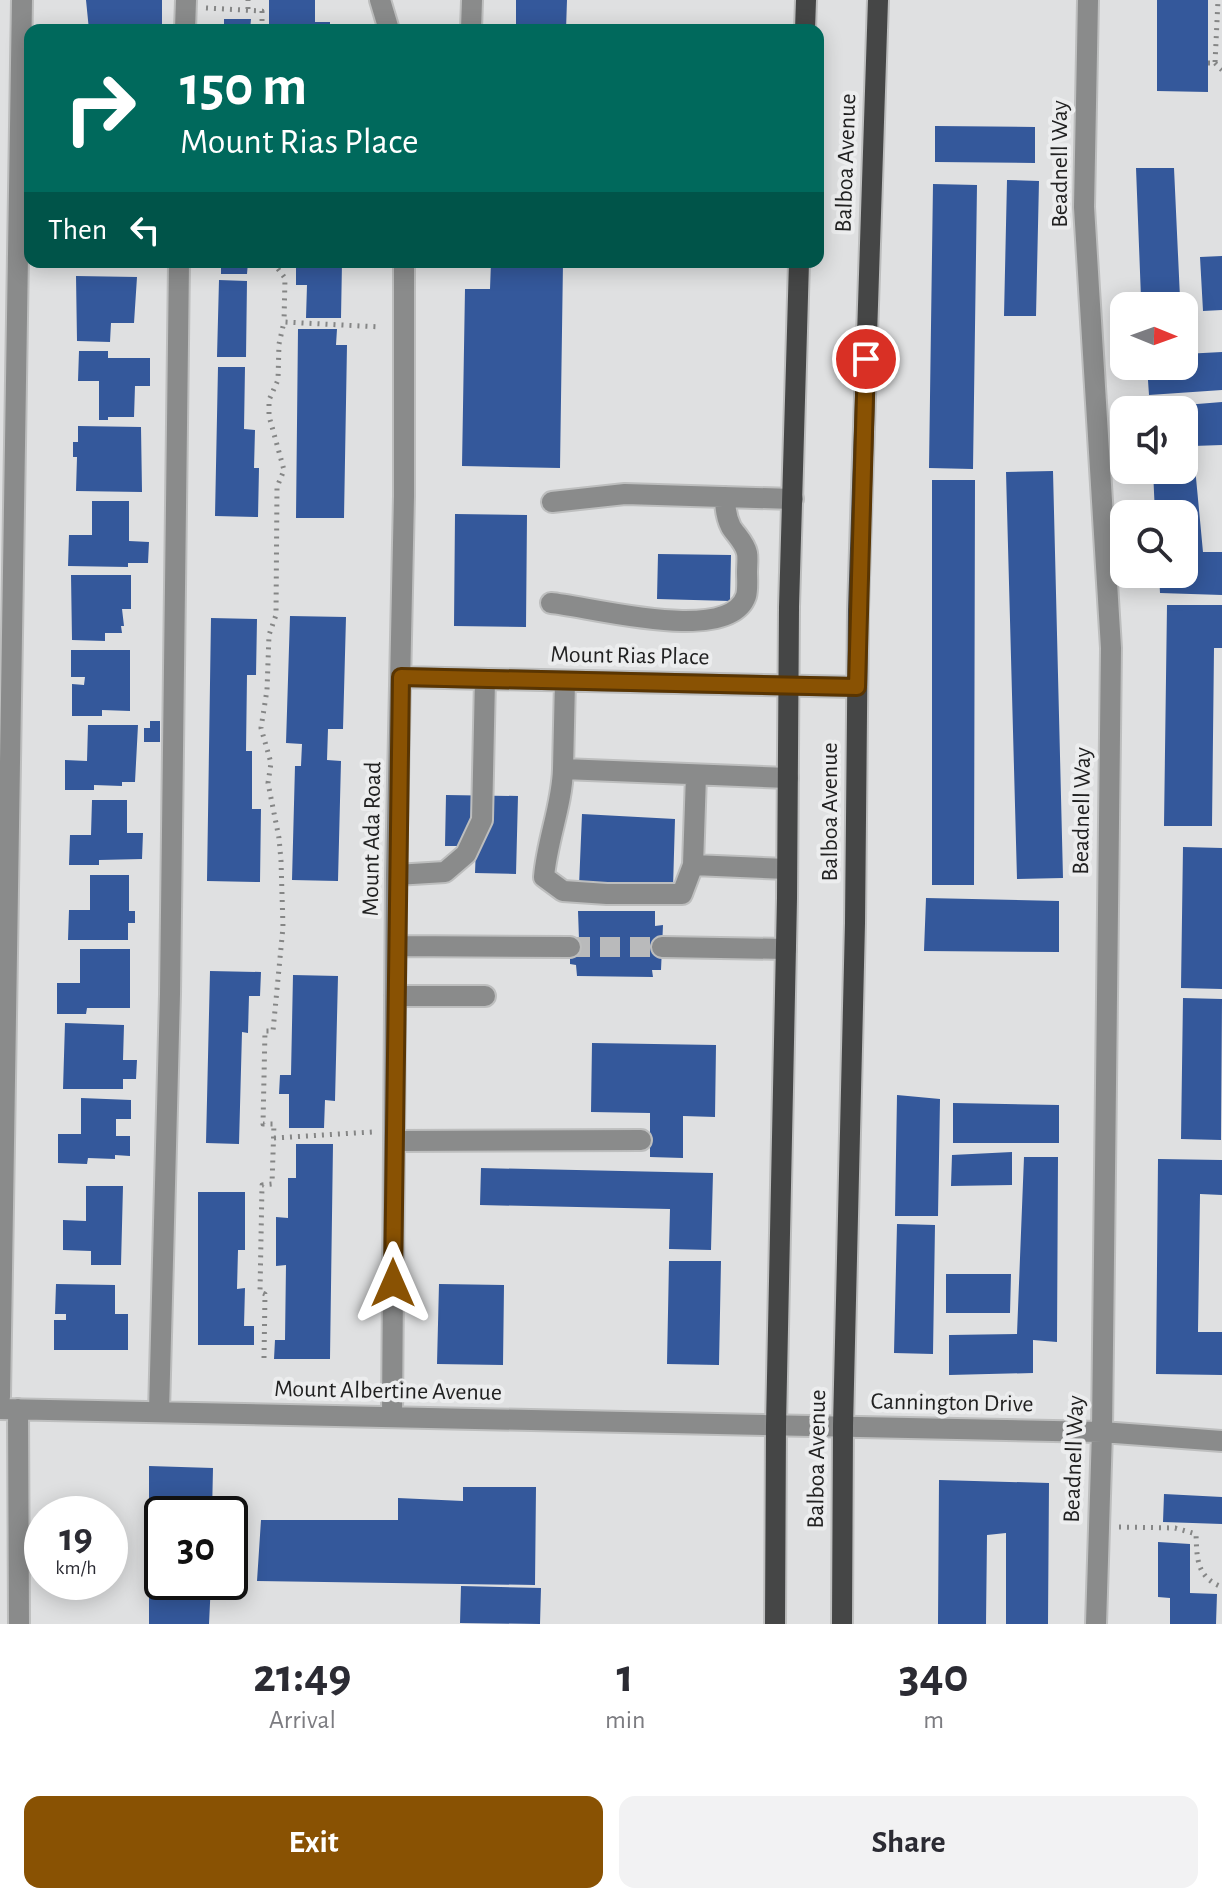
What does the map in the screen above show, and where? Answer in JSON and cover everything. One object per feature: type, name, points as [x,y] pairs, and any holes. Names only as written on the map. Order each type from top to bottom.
[{"type":"main road","points":[[805,24],[806,0]]},
{"type":"main road","name":"Balboa Avenue","points":[[842,1624],[857,687],[878,0]]},
{"type":"main road","name":"Balboa Avenue","points":[[775,1624],[788,685],[799,268]]},
{"type":"street","points":[[0,1397],[22,0]]},
{"type":"street","points":[[380,0],[387,24]]},
{"type":"street","points":[[471,24],[472,0]]},
{"type":"street","name":"Beadnell Way","points":[[1088,0],[1084,207],[1111,648],[1102,1432],[1096,1624]]},
{"type":"street","points":[[185,24],[186,4]]},
{"type":"street","points":[[159,1412],[170,994],[179,268]]},
{"type":"street","name":"Mount Ada Road","points":[[392,1417],[404,268]]},
{"type":"street","points":[[552,502],[625,494],[793,499]]},
{"type":"street","points":[[551,603],[576,605],[635,618],[711,619],[727,615],[746,596],[747,552],[730,525],[725,511],[725,497]]},
{"type":"street","name":"Mount Rias Place","points":[[401,677],[857,687]]},
{"type":"street","points":[[396,875],[445,872],[466,854],[482,820],[485,679]]},
{"type":"street","points":[[565,681],[562,793],[546,847],[544,877],[563,891],[682,894],[693,865],[696,775]]},
{"type":"street","points":[[563,769],[788,778]]},
{"type":"street","points":[[693,865],[787,869]]},
{"type":"street","points":[[396,946],[570,947]]},
{"type":"street","points":[[662,947],[786,949]]},
{"type":"street","points":[[395,996],[485,996]]},
{"type":"street","points":[[394,1136],[641,1140]]},
{"type":"street","points":[[9,1409],[19,1624]]},
{"type":"street","name":"Mount Albertine Avenue","points":[[9,1409],[776,1425]]},
{"type":"street","name":"Cannington Drive","points":[[776,1425],[1102,1432],[1222,1441]]},
{"type":"path","points":[[248,0],[248,9]]},
{"type":"path","points":[[1218,0],[1212,63],[1222,70]]},
{"type":"path","points":[[186,4],[262,11],[262,24]]},
{"type":"path","points":[[264,1358],[265,1294],[260,1292],[262,1185],[272,1184],[274,1138],[274,1124],[263,1124],[265,1031],[273,1031],[283,927],[281,861],[268,783],[271,763],[261,728],[267,690],[269,635],[276,615],[277,487],[284,470],[269,416],[269,400],[278,380],[279,344],[284,322],[285,278],[277,268]]},
{"type":"path","points":[[284,322],[404,328]]},
{"type":"path","points":[[274,1138],[340,1132],[394,1136]]},
{"type":"path","points":[[1098,1527],[1175,1528],[1196,1534],[1197,1563],[1211,1583],[1222,1587]]},
{"type":"building","points":[[86,0],[162,0],[162,24],[88,24]]},
{"type":"building","points":[[269,0],[315,0],[315,22],[330,22],[330,24],[269,24]]},
{"type":"building","points":[[516,0],[567,0],[566,24],[516,24]]},
{"type":"building","points":[[1157,0],[1208,0],[1208,92],[1157,91]]},
{"type":"building","points":[[224,19],[251,19],[251,24],[224,24]]},
{"type":"building","points":[[935,126],[1035,127],[1035,163],[935,162]]},
{"type":"building","points":[[1136,168],[1174,168],[1180,292],[1141,292]]},
{"type":"building","points":[[1007,180],[1039,181],[1036,316],[1004,316]]},
{"type":"building","points":[[933,184],[977,185],[973,469],[929,468]]},
{"type":"building","points":[[1222,256],[1222,310],[1203,311],[1200,257]]},
{"type":"building","points":[[221,268],[248,268],[247,274],[221,274]]},
{"type":"building","points":[[296,268],[342,268],[341,318],[306,318],[307,285],[296,285]]},
{"type":"building","points":[[491,268],[563,268],[560,468],[462,466],[465,289],[490,289]]},
{"type":"building","points":[[76,276],[137,277],[134,323],[111,323],[110,342],[77,341]]},
{"type":"building","points":[[219,280],[247,281],[246,357],[217,357]]},
{"type":"building","points":[[298,329],[337,329],[336,345],[347,345],[344,518],[296,518]]},
{"type":"building","points":[[79,351],[108,351],[108,358],[150,358],[150,386],[135,386],[134,417],[99,420],[99,381],[78,381]]},
{"type":"building","points":[[1222,352],[1222,390],[1149,395],[1148,380],[1198,380],[1198,353]]},
{"type":"building","points":[[218,367],[245,367],[244,429],[255,430],[254,468],[259,468],[258,517],[215,516]]},
{"type":"building","points":[[1222,402],[1222,445],[1198,446],[1198,404]]},
{"type":"building","points":[[78,426],[141,427],[142,492],[76,491],[77,457],[73,457],[73,442],[78,442]]},
{"type":"building","points":[[1053,471],[1063,878],[1017,879],[1006,472]]},
{"type":"building","points":[[932,480],[975,480],[974,885],[932,885]]},
{"type":"building","points":[[1154,484],[1197,484],[1203,552],[1222,552],[1222,595],[1160,593],[1160,588],[1198,588],[1198,500],[1154,500]]},
{"type":"building","points":[[92,501],[129,501],[129,541],[149,542],[148,563],[128,563],[128,567],[68,566],[69,535],[92,535]]},
{"type":"building","points":[[455,514],[527,515],[526,627],[454,626]]},
{"type":"building","points":[[658,554],[731,555],[730,601],[657,599]]},
{"type":"building","points":[[71,575],[131,575],[131,609],[122,609],[122,633],[105,633],[105,641],[72,640]]},
{"type":"building","points":[[1167,605],[1222,605],[1222,648],[1214,648],[1212,826],[1164,826]]},
{"type":"building","points":[[290,616],[346,617],[343,729],[328,729],[327,760],[341,761],[338,881],[292,880],[295,766],[301,766],[302,744],[286,743]]},
{"type":"building","points":[[211,618],[257,619],[256,675],[247,675],[246,751],[252,751],[252,809],[261,809],[260,882],[207,881]]},
{"type":"building","points":[[71,650],[130,650],[130,711],[102,710],[102,716],[72,716],[72,684],[84,685],[85,677],[71,677]]},
{"type":"building","points":[[150,721],[160,721],[160,742],[144,742],[144,728],[150,728]]},
{"type":"building","points":[[88,725],[138,725],[135,782],[122,782],[122,786],[94,785],[94,790],[65,790],[65,760],[87,761]]},
{"type":"building","points":[[446,795],[518,796],[516,874],[475,873],[476,846],[445,846]]},
{"type":"building","points":[[92,800],[127,800],[127,833],[143,833],[142,859],[99,860],[99,865],[69,865],[70,835],[91,835]]},
{"type":"building","points":[[582,814],[675,819],[673,888],[579,886]]},
{"type":"building","points":[[1183,847],[1222,848],[1222,989],[1181,988]]},
{"type":"building","points":[[90,875],[129,875],[129,911],[135,911],[135,923],[128,923],[128,940],[68,940],[69,910],[90,910]]},
{"type":"building","points":[[926,898],[1059,901],[1059,952],[924,951]]},
{"type":"building","points":[[578,911],[655,911],[655,926],[663,925],[661,970],[652,970],[653,977],[577,976],[576,965],[570,964],[570,939],[579,939]]},
{"type":"building","points":[[80,949],[130,949],[130,1008],[87,1008],[86,1014],[57,1014],[57,983],[80,983]]},
{"type":"building","points":[[210,971],[261,972],[260,996],[249,996],[248,1033],[242,1032],[239,1144],[206,1143]]},
{"type":"building","points":[[293,975],[338,976],[335,1101],[325,1100],[324,1128],[289,1128],[289,1094],[279,1094],[280,1075],[291,1075]]},
{"type":"building","points":[[1183,998],[1222,999],[1221,1140],[1181,1139]]},
{"type":"building","points":[[65,1023],[124,1025],[123,1060],[137,1060],[136,1079],[123,1079],[123,1089],[63,1089]]},
{"type":"building","points":[[592,1043],[716,1045],[715,1117],[683,1116],[683,1158],[650,1157],[650,1113],[591,1112]]},
{"type":"building","points":[[897,1095],[940,1099],[938,1216],[895,1216]]},
{"type":"building","points":[[81,1098],[131,1100],[131,1119],[116,1119],[116,1136],[130,1136],[130,1156],[88,1158],[87,1164],[58,1163],[58,1134],[81,1134]]},
{"type":"building","points":[[953,1103],[1059,1105],[1059,1143],[953,1143]]},
{"type":"building","points":[[296,1144],[333,1144],[330,1359],[274,1359],[275,1340],[285,1340],[286,1265],[276,1266],[276,1217],[288,1218],[288,1178],[296,1178]]},
{"type":"building","points":[[1012,1152],[1012,1185],[951,1186],[952,1155]]},
{"type":"building","points":[[1024,1157],[1058,1157],[1057,1342],[1033,1340],[1033,1373],[949,1375],[949,1335],[1017,1334]]},
{"type":"building","points":[[1158,1159],[1222,1160],[1222,1195],[1200,1194],[1198,1332],[1222,1332],[1222,1375],[1156,1374]]},
{"type":"building","points":[[481,1168],[713,1173],[711,1250],[669,1249],[670,1209],[480,1205]]},
{"type":"building","points":[[86,1186],[123,1186],[121,1265],[91,1265],[91,1251],[63,1250],[63,1220],[86,1221]]},
{"type":"building","points":[[198,1192],[245,1192],[245,1250],[238,1250],[237,1289],[245,1288],[244,1326],[254,1326],[254,1345],[198,1345]]},
{"type":"building","points":[[897,1224],[935,1225],[933,1354],[894,1353]]},
{"type":"building","points":[[669,1261],[721,1261],[719,1365],[667,1364]]},
{"type":"building","points":[[946,1274],[1011,1274],[1010,1313],[946,1313]]},
{"type":"building","points":[[56,1284],[115,1285],[115,1314],[128,1314],[128,1350],[54,1350],[54,1320],[66,1320],[66,1314],[55,1314]]},
{"type":"building","points":[[439,1284],[504,1285],[503,1365],[437,1364]]},
{"type":"building","points":[[149,1466],[213,1468],[212,1496],[149,1496]]},
{"type":"building","points":[[939,1480],[1049,1483],[1048,1624],[1006,1624],[1006,1533],[987,1535],[986,1624],[938,1624]]},
{"type":"building","points":[[463,1487],[536,1487],[535,1585],[257,1581],[261,1520],[398,1520],[398,1498],[463,1501]]},
{"type":"building","points":[[1164,1494],[1222,1497],[1222,1524],[1163,1522]]},
{"type":"building","points":[[1158,1542],[1190,1544],[1190,1593],[1217,1594],[1216,1624],[1170,1624],[1170,1598],[1158,1597]]},
{"type":"building","points":[[461,1586],[541,1588],[540,1624],[460,1623]]},
{"type":"building","points":[[149,1600],[210,1600],[209,1624],[149,1624]]},
{"type":"tunnel","points":[[570,947],[662,947]]},
{"type":"route","points":[[393,1283],[401,677],[857,687],[866,359]]}]
